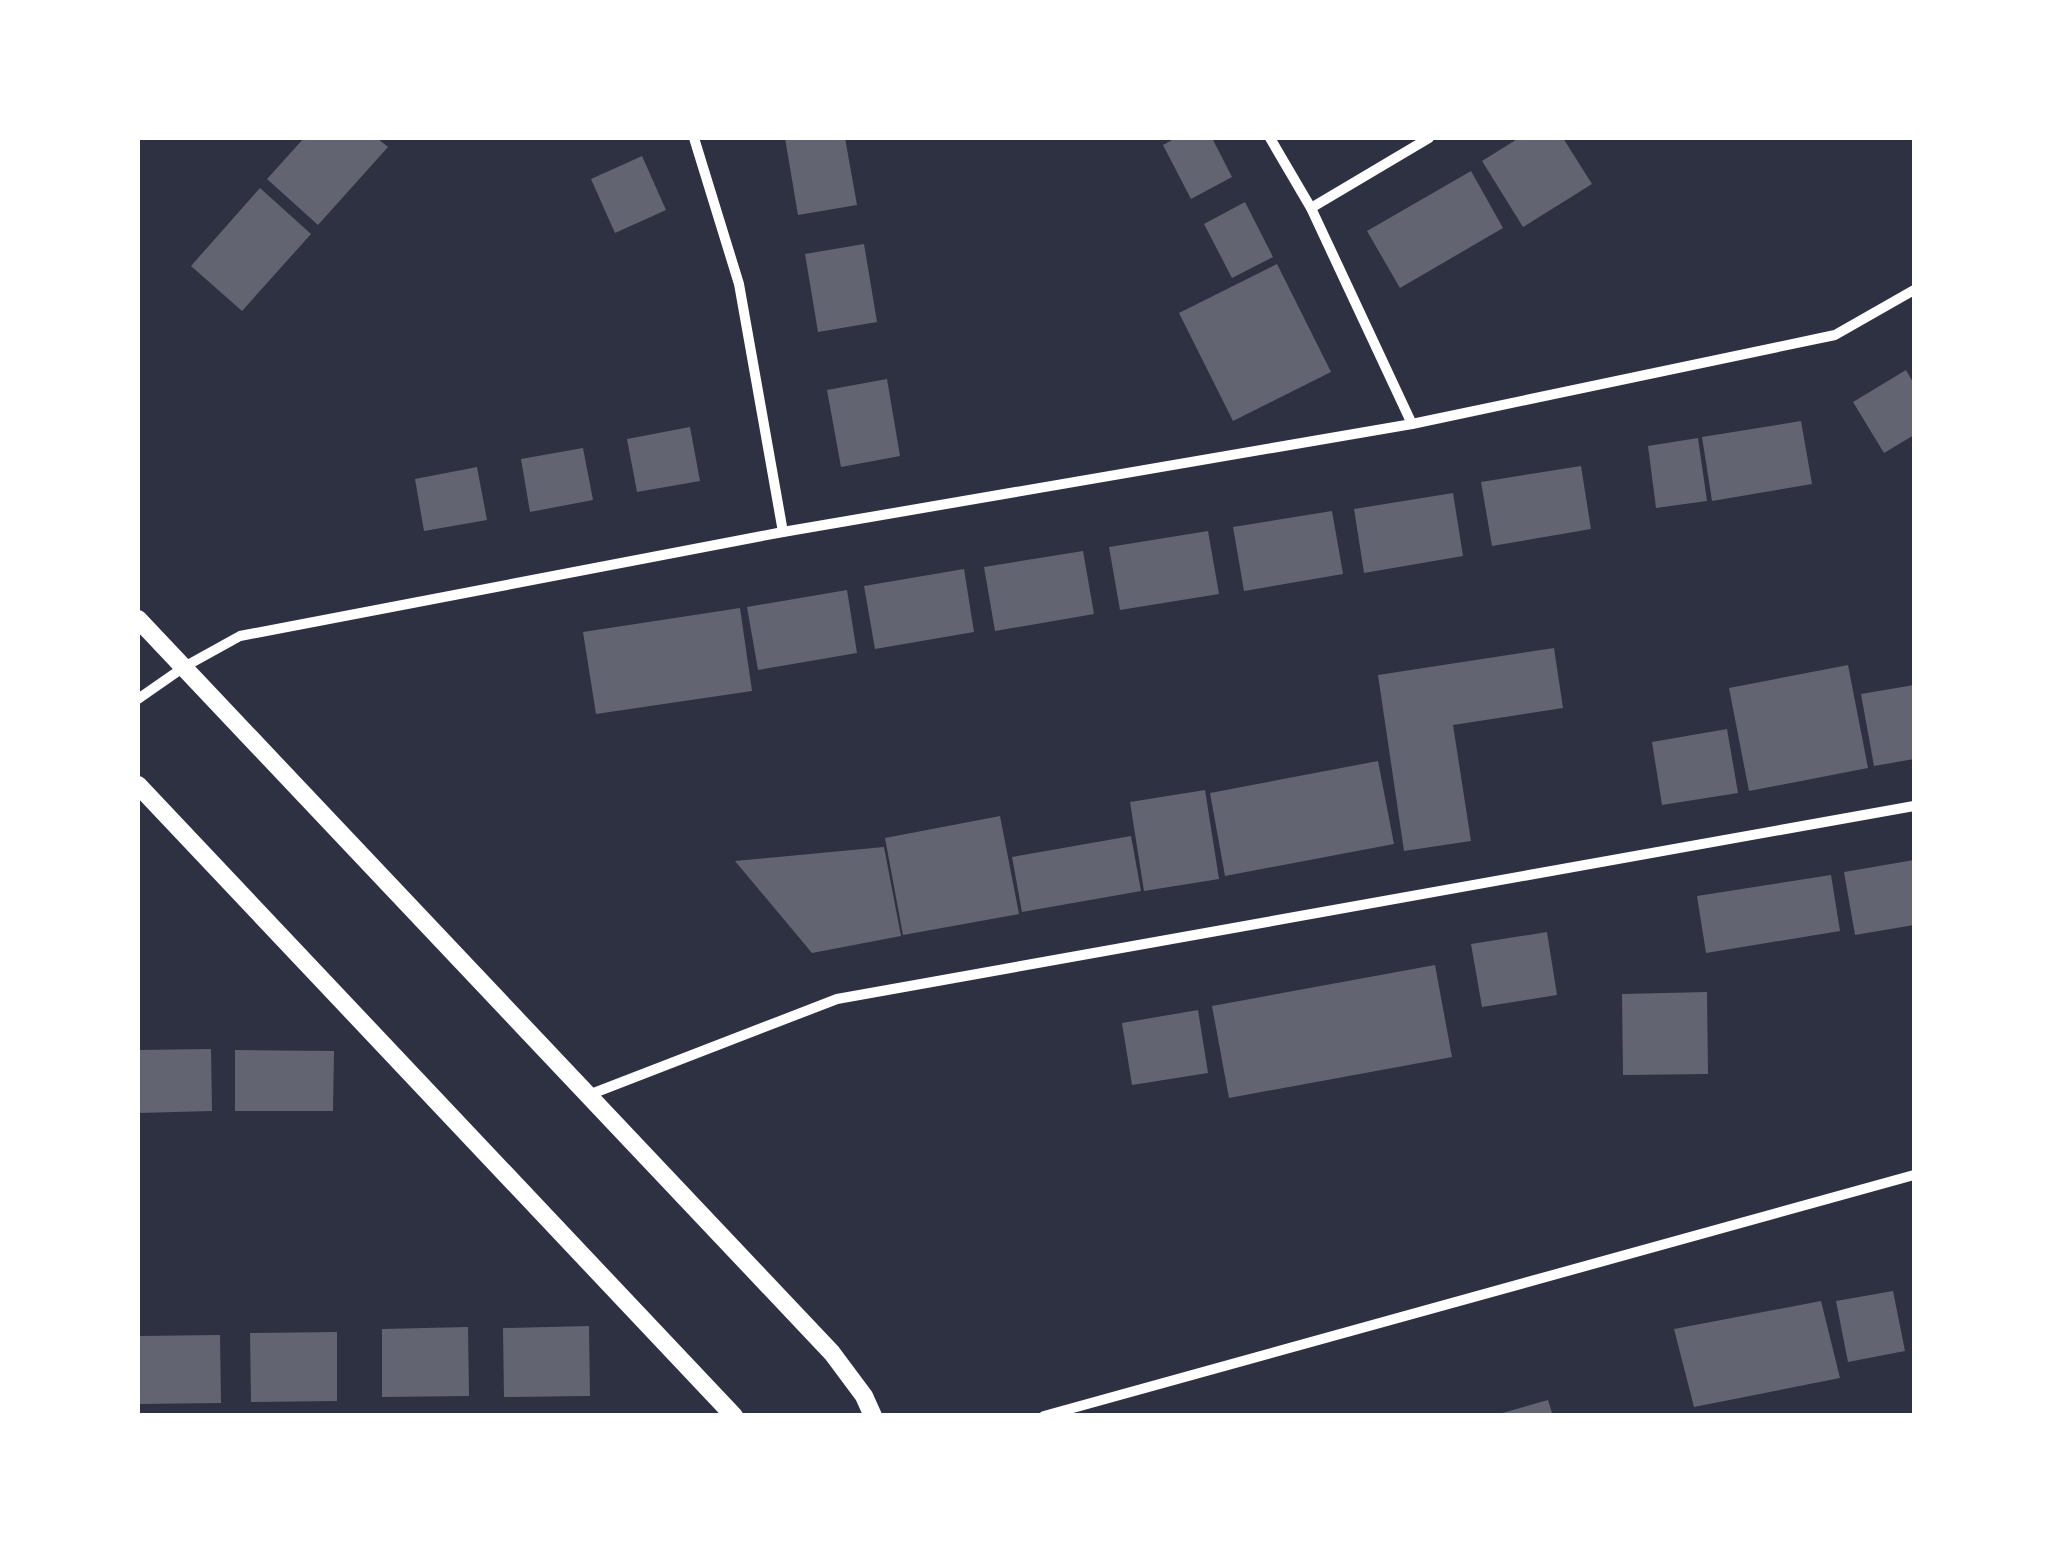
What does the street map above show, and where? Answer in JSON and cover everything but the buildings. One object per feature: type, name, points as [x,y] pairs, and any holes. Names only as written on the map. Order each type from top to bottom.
[{"type":"street","points":[[694,138],[739,284],[783,532]]},
{"type":"street","points":[[1270,138],[1310,208],[1412,424]]},
{"type":"street","points":[[1310,208],[1429,138]]},
{"type":"street","points":[[138,699],[184,667],[240,636],[783,532],[1412,424],[1835,335],[1914,290]]},
{"type":"street","points":[[138,619],[832,1353],[864,1396],[873,1416]]},
{"type":"street","points":[[138,784],[734,1416]]},
{"type":"street","points":[[586,1096],[837,999],[1914,806]]},
{"type":"street","points":[[1044,1416],[1914,1175]]}]
